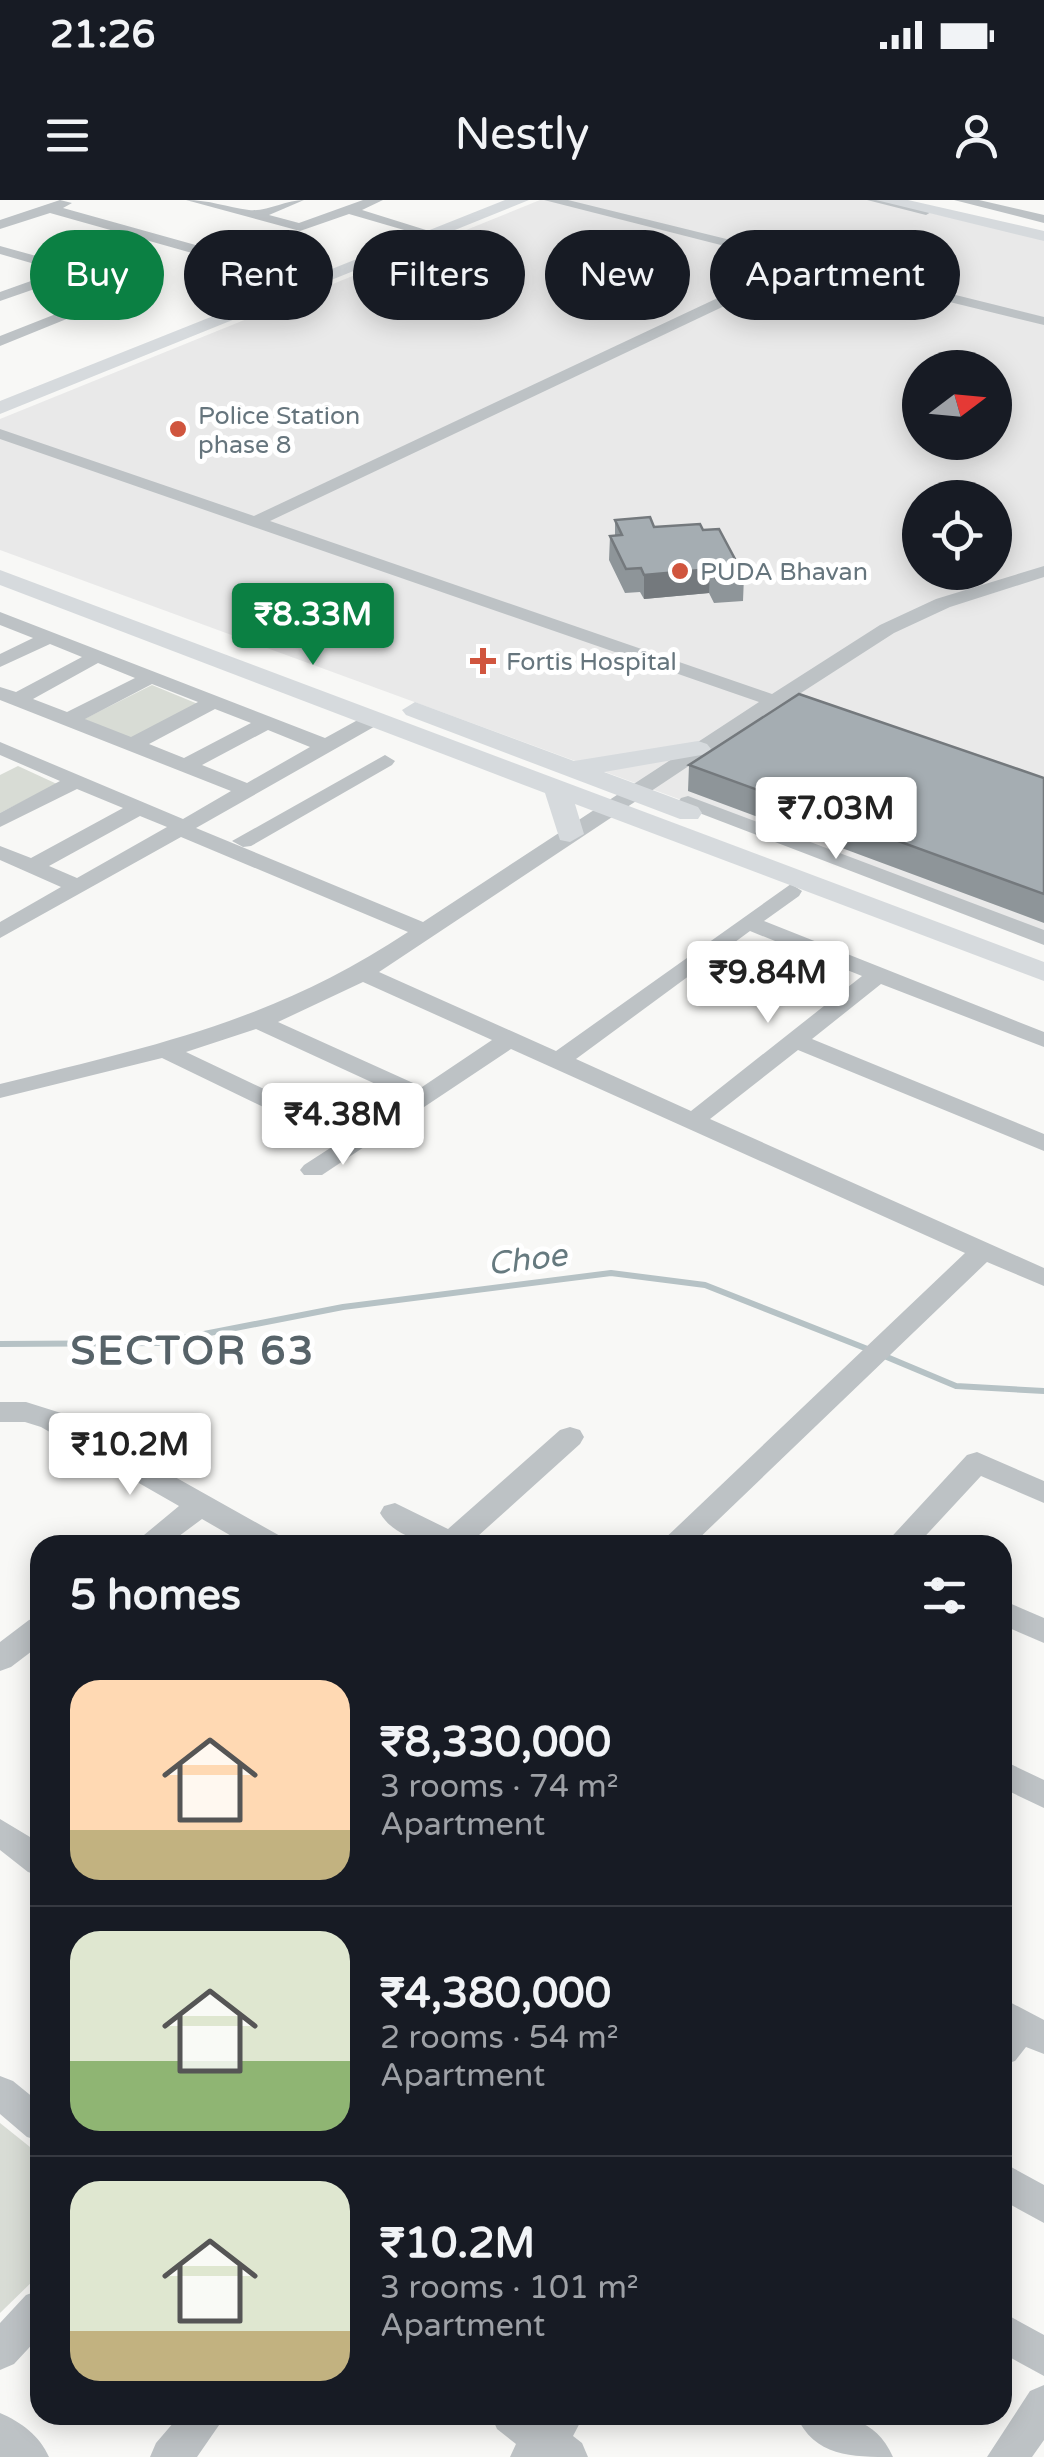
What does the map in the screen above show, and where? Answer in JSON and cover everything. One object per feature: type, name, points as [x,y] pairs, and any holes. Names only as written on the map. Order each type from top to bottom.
[{"type":"main road","points":[[447,230],[520,200]]},
{"type":"main road","points":[[885,200],[1044,234]]},
{"type":"main road","points":[[922,200],[1044,234]]},
{"type":"main road","points":[[0,408],[221,320]]},
{"type":"main road","points":[[0,561],[565,780],[607,809],[1044,972]]},
{"type":"main road","points":[[0,578],[372,720],[565,780],[632,792],[688,808],[1044,951]]},
{"type":"main road","points":[[565,780],[692,753],[688,808]]},
{"type":"main road","points":[[565,780],[574,830],[614,823],[656,826]]},
{"type":"street","points":[[0,225],[72,200]]},
{"type":"street","points":[[194,200],[300,227],[376,200]]},
{"type":"street","points":[[254,216],[297,200]]},
{"type":"street","points":[[552,200],[710,236]]},
{"type":"street","points":[[585,200],[710,233]]},
{"type":"street","points":[[874,200],[1044,234]]},
{"type":"street","points":[[962,200],[1044,218]]},
{"type":"street","points":[[48,208],[184,245]]},
{"type":"street","points":[[348,210],[418,230]]},
{"type":"street","points":[[4,254],[30,260]]},
{"type":"street","points":[[0,297],[30,286]]},
{"type":"street","points":[[960,295],[1031,312],[1044,321]]},
{"type":"street","points":[[272,521],[710,313]]},
{"type":"street","points":[[0,341],[55,320]]},
{"type":"street","points":[[0,423],[727,684],[781,696]]},
{"type":"street","points":[[0,434],[272,521],[781,696],[812,711],[738,724]]},
{"type":"street","points":[[0,1091],[162,1050],[317,997],[362,973],[574,830],[887,629],[943,604],[1044,571]]},
{"type":"street","points":[[0,618],[324,745]]},
{"type":"street","points":[[0,661],[49,637]]},
{"type":"street","points":[[8,696],[98,656]]},
{"type":"street","points":[[68,720],[151,678]]},
{"type":"street","points":[[727,684],[738,724]]},
{"type":"street","points":[[8,696],[247,790]]},
{"type":"street","points":[[132,745],[213,702]]},
{"type":"street","points":[[0,931],[372,720]]},
{"type":"street","points":[[185,766],[267,723]]},
{"type":"street","points":[[0,748],[184,827],[205,826],[434,925]]},
{"type":"street","points":[[0,768],[21,758]]},
{"type":"street","points":[[243,842],[385,761]]},
{"type":"street","points":[[0,822],[76,781]]},
{"type":"street","points":[[32,866],[139,808]]},
{"type":"street","points":[[688,808],[1044,938]]},
{"type":"street","points":[[184,827],[191,836],[434,925]]},
{"type":"street","points":[[0,852],[78,887]]},
{"type":"street","points":[[558,1061],[791,891]]},
{"type":"street","points":[[748,923],[1044,1040]]},
{"type":"street","points":[[362,973],[1044,1278]]},
{"type":"street","points":[[693,1121],[878,975]]},
{"type":"street","points":[[256,1021],[422,1096]]},
{"type":"street","points":[[313,1170],[510,1040]]},
{"type":"street","points":[[794,1040],[1044,1143]]},
{"type":"street","points":[[162,1050],[356,1142]]},
{"type":"street","points":[[683,1535],[983,1252]]},
{"type":"street","points":[[0,1412],[26,1412],[51,1420],[255,1535]]},
{"type":"street","points":[[462,1535],[570,1437]]},
{"type":"street","points":[[908,1535],[977,1462],[1044,1493]]},
{"type":"street","points":[[160,1535],[201,1504]]},
{"type":"street","points":[[394,1514],[433,1535]]},
{"type":"street","points":[[1012,1616],[1044,1632]]},
{"type":"street","points":[[0,1659],[30,1636]]},
{"type":"street","points":[[1012,1778],[1044,1795]]},
{"type":"street","points":[[1,1834],[30,1855]]},
{"type":"street","points":[[0,2092],[30,2117]]},
{"type":"street","points":[[1012,2185],[1044,2206]]},
{"type":"street","points":[[0,2350],[30,2318]]},
{"type":"street","points":[[1012,2336],[1044,2357]]},
{"type":"street","points":[[1008,2457],[1044,2405]]},
{"type":"street","points":[[171,2457],[198,2425]]},
{"type":"street","points":[[829,2425],[872,2457]]},
{"type":"street","points":[[0,2432],[28,2457]]},
{"type":"shaded area","points":[[540,200],[875,200],[1044,239],[1044,933],[0,550],[0,419],[244,320],[333,320],[333,284],[353,276],[353,320],[525,320],[525,230],[466,230]]},
{"type":"shaded area","points":[[152,685],[198,704],[130,739],[84,719]]},
{"type":"shaded area","points":[[18,766],[57,784],[0,813],[0,775]]},
{"type":"shaded area","points":[[0,2123],[30,2147],[30,2284],[0,2313]]},
{"type":"building","points":[[650,517],[654,527],[700,524],[703,530],[719,529],[744,576],[716,579],[710,569],[644,575],[641,568],[626,569],[610,536],[622,535],[615,520]]},
{"type":"building","points":[[799,694],[1044,778],[1044,894],[689,765]]},
{"type":"waterway","name":"Choe","points":[[0,1344],[158,1343],[343,1307],[611,1273],[705,1285],[870,1350]]},
{"type":"waterway","name":"Choe","points":[[882,1355],[956,1386],[1044,1391]]},
{"type":"place","name":"Police Station phase 8","points":[[178,429]]},
{"type":"place","name":"PUDA Bhavan","points":[[680,571]]},
{"type":"place","name":"Fortis Hospital","points":[[483,661]]},
{"type":"district","name":"SECTOR 63","points":[[193,1350]]}]
